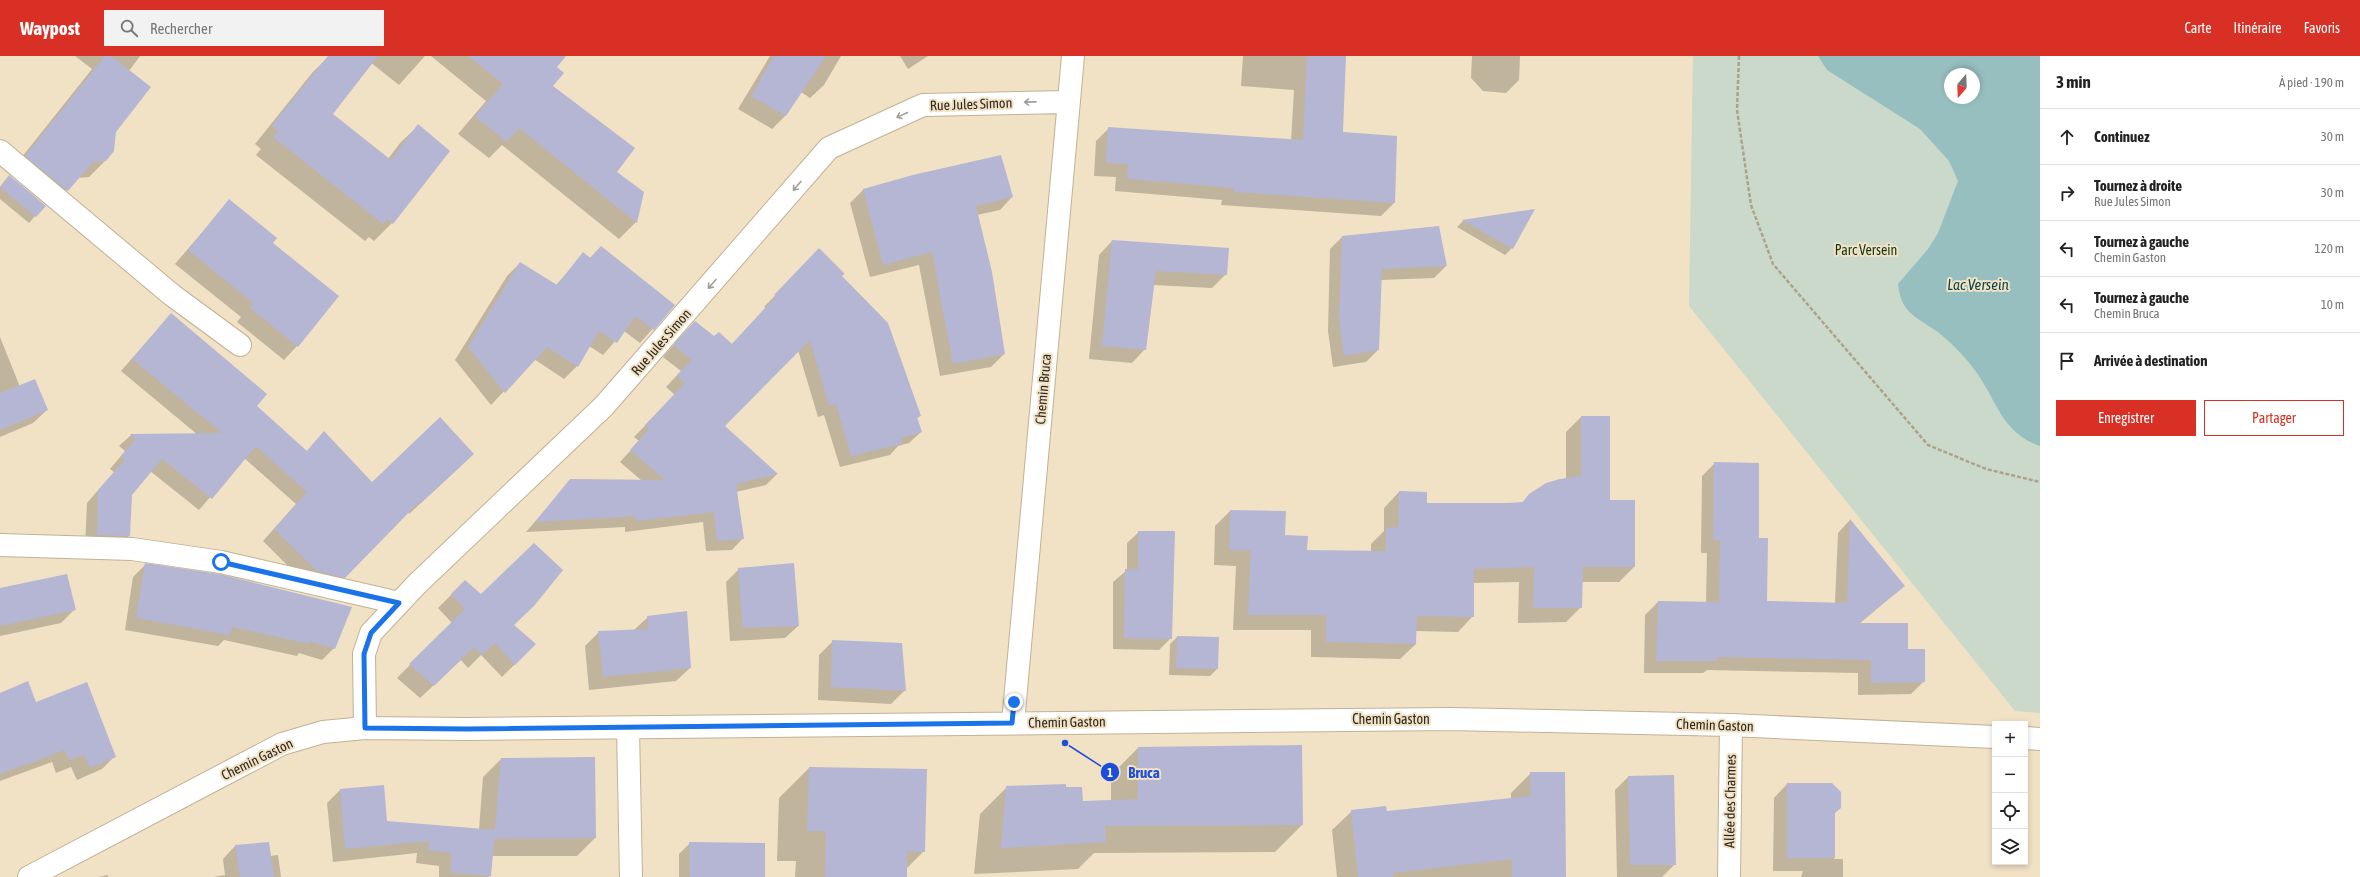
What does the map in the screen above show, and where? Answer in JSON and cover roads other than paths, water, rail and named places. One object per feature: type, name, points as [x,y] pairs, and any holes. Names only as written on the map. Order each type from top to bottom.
[{"type":"street","name":"Chemin Bruca","points":[[1012,723],[1073,56]]},
{"type":"street","name":"Rue Jules Simon","points":[[365,728],[364,654],[371,633],[399,603],[604,406],[829,148],[923,105],[1069,102]]},
{"type":"street","points":[[0,151],[172,295],[240,345]]},
{"type":"street","points":[[0,545],[132,549],[221,562],[399,603]]},
{"type":"street","name":"Chemin Gaston","points":[[29,877],[282,744],[323,732],[365,728],[628,728],[1450,719],[1731,725],[1992,736]]},
{"type":"street","name":"Allée des Charmes","points":[[1729,877],[1731,725]]},
{"type":"street","points":[[628,728],[631,877]]},
{"type":"street","points":[[2028,738],[2040,738]]},
{"type":"water","name":"Lac Versein","points":[[1818,56],[2040,56],[2040,446],[2027,440],[2016,432],[2001,414],[1982,380],[1968,361],[1937,331],[1908,311],[1900,295],[1898,284],[1928,249],[1938,233],[1958,181],[1949,161],[1920,129],[1827,70]]},
{"type":"place","name":"Bruca","points":[[1065,743]]},
{"type":"park label","name":"Parc Versein","points":[[1866,250]]}]
